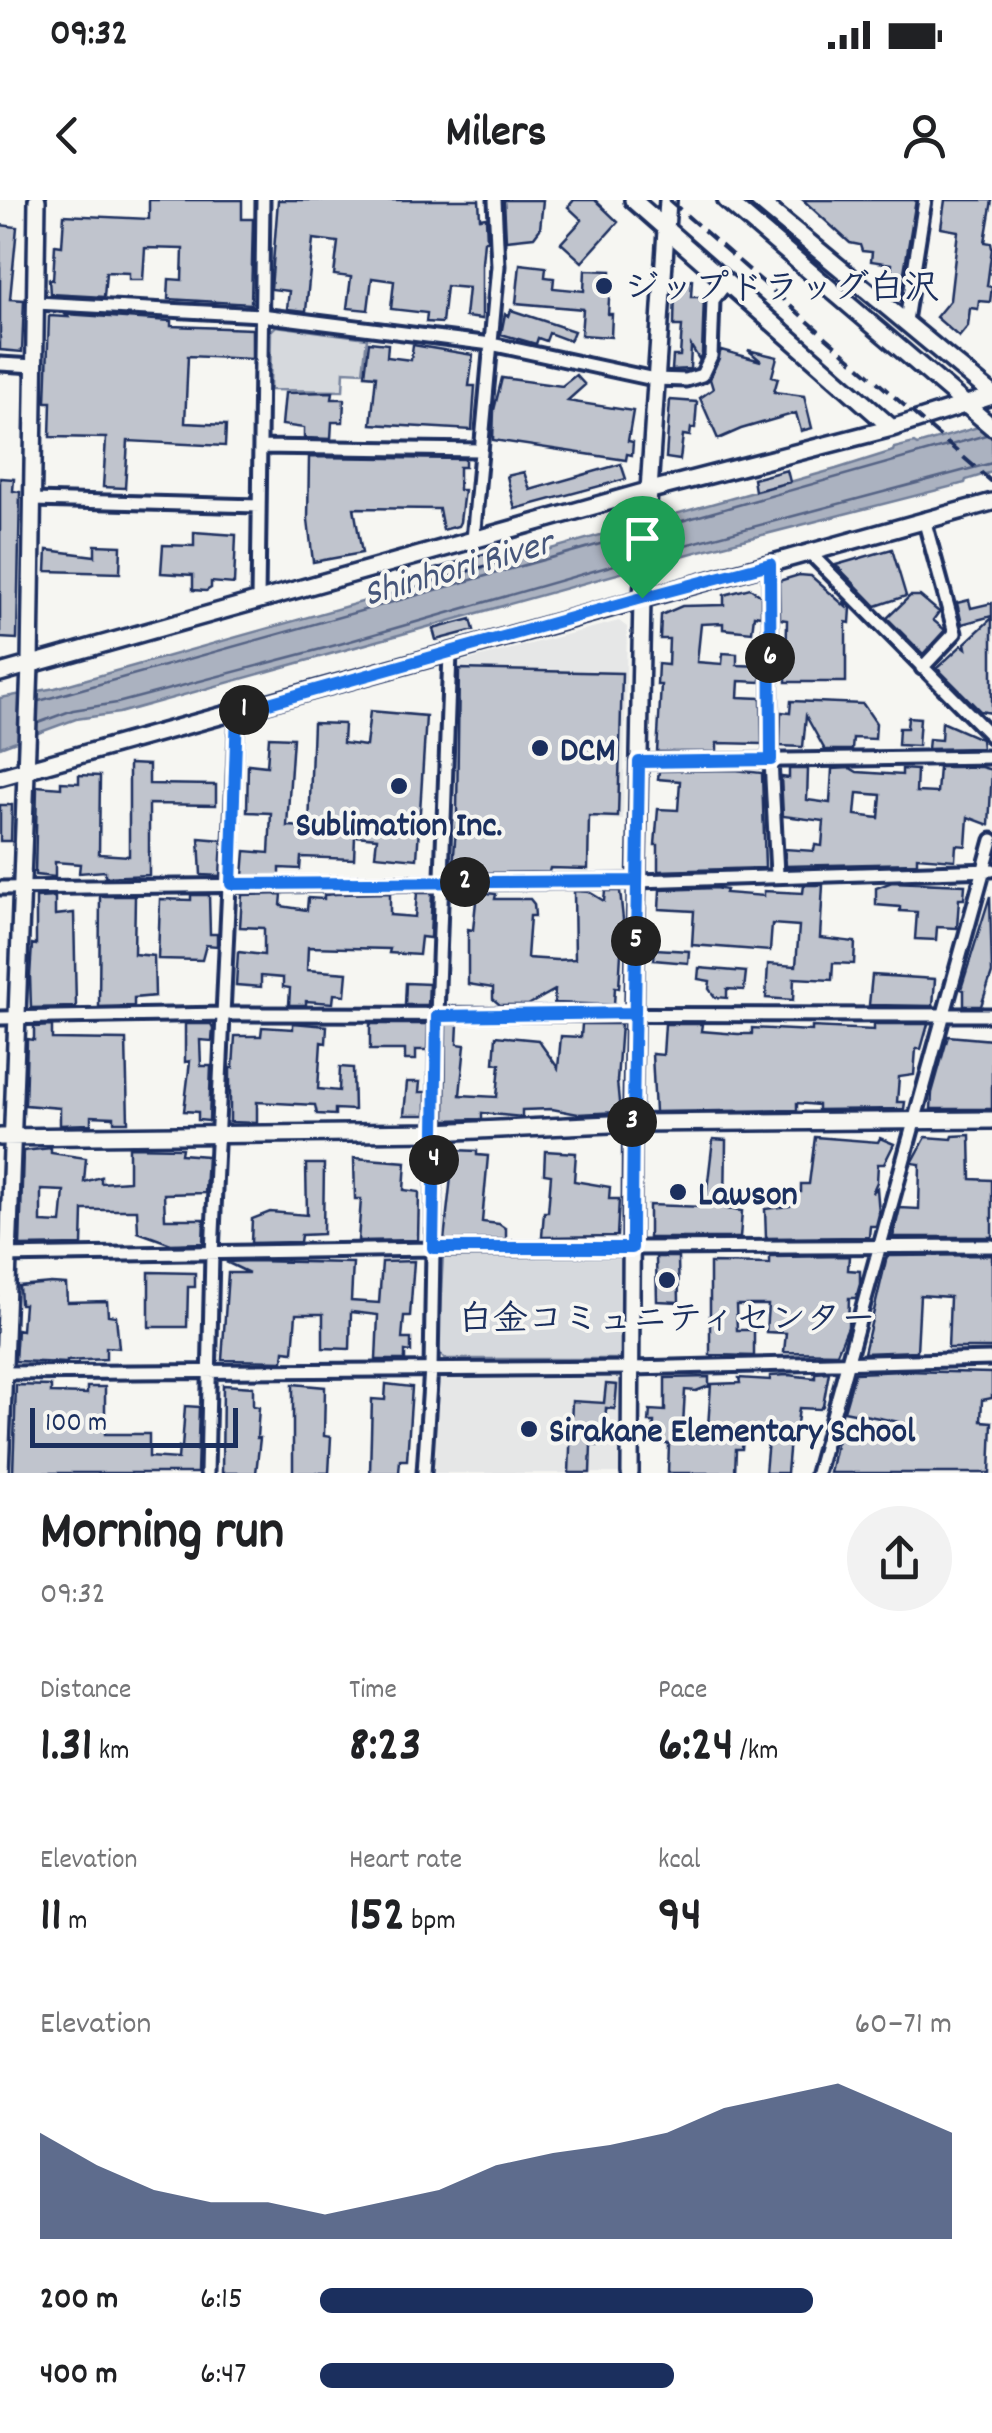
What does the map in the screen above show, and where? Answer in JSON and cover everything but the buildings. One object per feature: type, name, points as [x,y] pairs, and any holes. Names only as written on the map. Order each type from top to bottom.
[{"type":"street","points":[[0,1473],[8,1018],[22,888],[30,670],[38,200]]},
{"type":"street","points":[[258,601],[263,200]]},
{"type":"street","points":[[473,540],[498,266],[495,200]]},
{"type":"street","points":[[633,200],[892,428]]},
{"type":"street","points":[[630,1473],[642,598],[668,200]]},
{"type":"street","points":[[726,200],[992,427]]},
{"type":"street","points":[[0,673],[30,670],[647,491],[972,409],[992,395],[758,200],[744,216]]},
{"type":"street","points":[[906,321],[926,200]]},
{"type":"street","points":[[36,303],[262,314],[491,344],[654,379],[686,380],[702,375],[711,356],[713,300],[727,282]]},
{"type":"street","points":[[0,364],[35,366]]},
{"type":"street","points":[[260,447],[482,450]]},
{"type":"street","points":[[33,500],[259,506]]},
{"type":"street","points":[[0,777],[26,765],[237,712],[924,519],[990,505]]},
{"type":"street","points":[[922,668],[955,633],[924,519]]},
{"type":"street","points":[[809,552],[992,736]]},
{"type":"street","points":[[770,564],[771,760],[778,874]]},
{"type":"street","points":[[424,1473],[431,1368],[437,1016],[450,653]]},
{"type":"street","points":[[207,1473],[212,1254],[237,712]]},
{"type":"street","points":[[639,762],[992,757]]},
{"type":"street","points":[[817,1473],[943,1013],[988,870],[992,840]]},
{"type":"street","points":[[0,888],[637,881],[988,870]]},
{"type":"street","points":[[8,1018],[225,1014],[992,1015]]},
{"type":"street","points":[[6,1137],[435,1132],[632,1123],[992,1120]]},
{"type":"street","points":[[3,1256],[433,1248],[992,1246]]},
{"type":"street","points":[[2,1373],[632,1368],[992,1359]]},
{"type":"shaded area","points":[[276,326],[367,338],[363,372],[344,371],[343,391],[270,390],[271,331]]},
{"type":"shaded area","points":[[619,621],[627,627],[623,820],[452,817],[457,670],[461,662]]},
{"type":"shaded area","points":[[624,1251],[625,1354],[620,1359],[444,1359],[438,1350],[443,1255]]},
{"type":"shaded area","name":"Sirakane Elementary School","points":[[619,1375],[623,1381],[623,1473],[433,1473],[437,1384],[444,1377]]},
{"type":"water","name":"Shinhori River","points":[[992,423],[992,472],[965,483],[696,552],[119,713],[76,719],[0,747],[0,698],[55,688]]},
{"type":"railway","points":[[669,200],[992,482]]},
{"type":"place","name":"ジップドラッグ白沢","points":[[604,286]]},
{"type":"place","name":"DCM","points":[[540,748]]},
{"type":"place","name":"Sublimation Inc.","points":[[399,786]]},
{"type":"place","name":"Lawson","points":[[678,1192]]},
{"type":"place","name":"白金コミュニティセンター","points":[[667,1280]]},
{"type":"place","name":"Sirakane Elementary School","points":[[529,1429]]},
{"type":"route","points":[[642,598],[237,712],[231,884],[637,881],[635,1013],[632,1123],[632,1248],[433,1248],[437,1016],[635,1013],[639,762],[771,760],[770,564],[642,598]]}]
